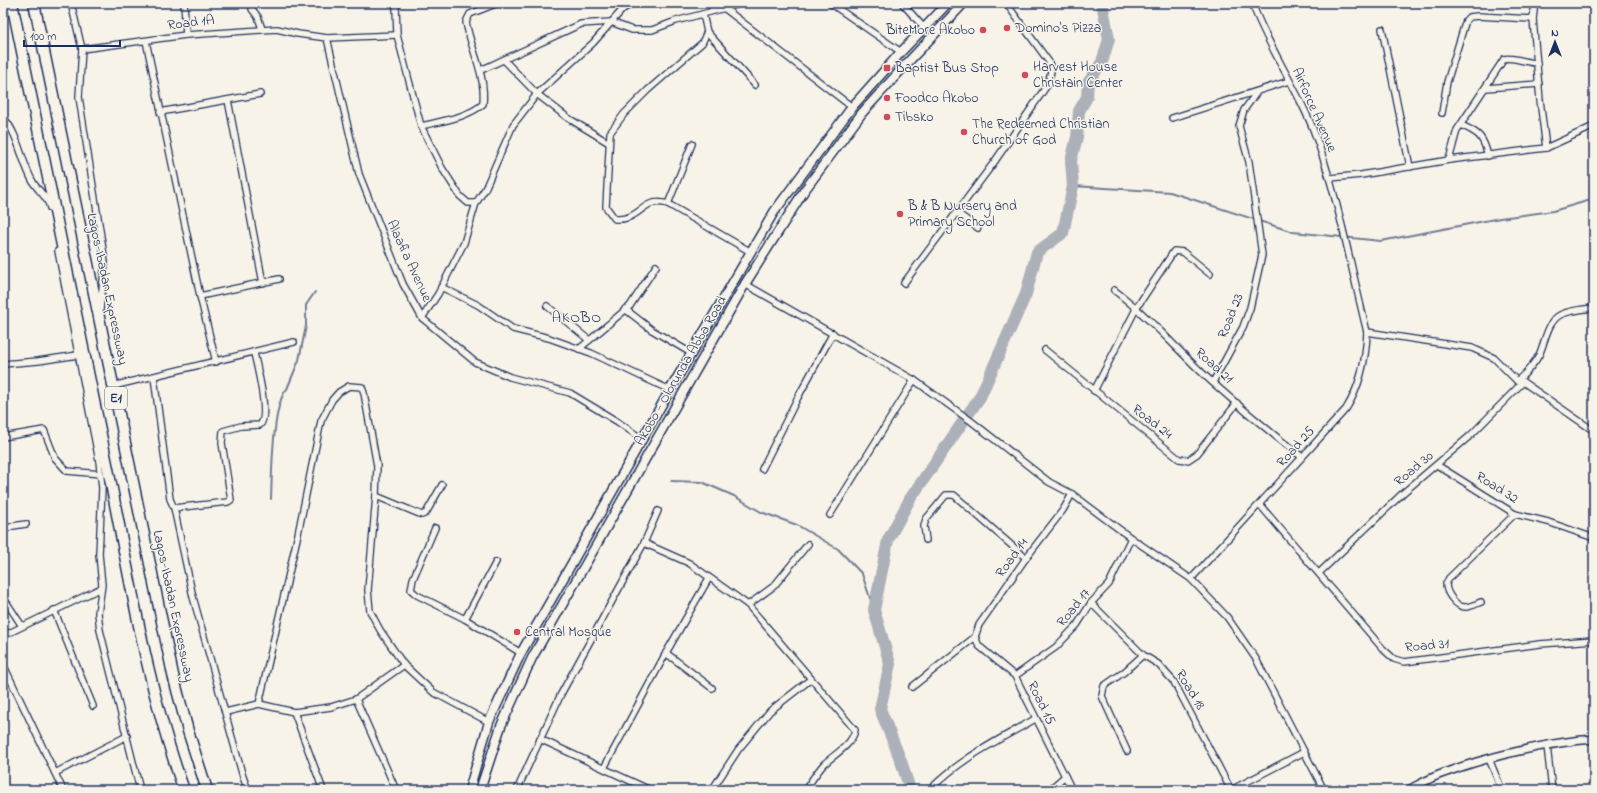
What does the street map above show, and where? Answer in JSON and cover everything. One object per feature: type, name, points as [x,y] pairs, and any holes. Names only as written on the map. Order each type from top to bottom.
[{"type":"highway","name":"E1","points":[[12,3],[137,620],[154,694],[184,790]]},
{"type":"highway","name":"Lagos-Ibadan Expressway","points":[[34,3],[172,675],[188,732],[207,790]]},
{"type":"main road","name":"Akobo - Olorunda Abba Road","points":[[469,790],[489,722],[521,653],[677,377],[774,212],[852,108],[901,52],[925,29],[948,3]]},
{"type":"main road","name":"Akobo - Olorunda Abba Road","points":[[480,790],[501,726],[525,673],[745,284],[804,190],[877,97],[964,3]]},
{"type":"main road","points":[[868,89],[877,97]]},
{"type":"main road","points":[[677,377],[688,383]]},
{"type":"main road","points":[[514,667],[525,673]]},
{"type":"street","points":[[71,3],[82,49],[79,97],[102,236],[104,262],[98,318]]},
{"type":"street","points":[[184,3],[186,35]]},
{"type":"street","points":[[253,3],[252,9],[258,17],[262,29]]},
{"type":"street","points":[[398,3],[396,7],[398,35],[421,126],[442,168],[460,196],[468,203],[476,203]]},
{"type":"street","points":[[421,126],[466,114],[476,110],[483,104],[484,93],[481,70],[466,22],[470,14],[498,3]]},
{"type":"street","points":[[620,3],[623,9]]},
{"type":"street","points":[[422,318],[441,287],[464,244],[476,203],[486,189],[513,125],[537,94],[593,43],[623,9],[633,3]]},
{"type":"street","points":[[709,3],[714,10]]},
{"type":"street","points":[[481,70],[581,24],[611,22],[632,30],[652,30],[714,10],[744,3]]},
{"type":"street","points":[[830,3],[901,52]]},
{"type":"street","points":[[902,3],[925,29]]},
{"type":"street","points":[[904,283],[995,161],[1048,84],[1052,71],[1049,62],[1006,3]]},
{"type":"street","name":"Airforce Avenue","points":[[1252,3],[1260,26],[1312,128],[1330,178],[1361,307]]},
{"type":"street","points":[[1535,3],[1533,19],[1546,148]]},
{"type":"street","points":[[724,8],[852,108]]},
{"type":"street","points":[[703,14],[707,32],[755,85]]},
{"type":"street","points":[[1442,113],[1447,82],[1466,20],[1469,17],[1478,16],[1533,19]]},
{"type":"street","name":"Road 1A","points":[[82,49],[186,35],[262,29],[277,29],[298,34],[328,38],[398,35]]},
{"type":"street","points":[[1382,29],[1410,167]]},
{"type":"street","points":[[707,32],[702,43],[624,114],[610,133],[606,207],[615,219],[622,219],[636,215],[652,202],[668,204],[751,252]]},
{"type":"street","name":"Alaafia Avenue","points":[[328,38],[359,174],[403,284],[422,318],[475,362],[510,377],[570,393],[618,422],[642,440]]},
{"type":"street","points":[[146,41],[200,296],[216,362]]},
{"type":"street","points":[[1448,160],[1454,138],[1461,125],[1504,59],[1510,58],[1522,62],[1537,63]]},
{"type":"street","points":[[504,60],[537,94],[568,118],[609,143]]},
{"type":"street","points":[[1172,118],[1289,81]]},
{"type":"street","points":[[1486,88],[1539,84]]},
{"type":"street","name":"Road 23","points":[[1212,382],[1242,327],[1250,308],[1262,255],[1249,162],[1239,126],[1244,110],[1257,92]]},
{"type":"street","points":[[160,112],[260,94]]},
{"type":"street","points":[[228,100],[263,283]]},
{"type":"street","points":[[3,116],[14,134],[32,181],[49,203],[101,474],[102,488],[99,554],[101,588],[98,613],[100,630],[134,758],[140,790]]},
{"type":"street","points":[[1461,125],[1479,134],[1484,141],[1488,156]]},
{"type":"street","points":[[1330,178],[1448,160],[1546,148],[1594,126]]},
{"type":"street","points":[[668,204],[692,144]]},
{"type":"street","points":[[957,213],[978,228]]},
{"type":"street","points":[[1094,391],[1137,307],[1174,251],[1183,252],[1210,274]]},
{"type":"street","points":[[579,348],[626,309],[635,299],[656,266]]},
{"type":"street","points":[[200,296],[279,280]]},
{"type":"street","points":[[745,284],[914,380],[971,421],[1049,482],[1072,494],[1131,538],[1192,579],[1227,616],[1244,639],[1324,790]]},
{"type":"street","points":[[441,287],[478,305],[513,329],[549,338],[579,348],[670,390]]},
{"type":"street","name":"Road 21","points":[[1114,290],[1137,307],[1212,382],[1264,428],[1302,457]]},
{"type":"street","points":[[547,306],[588,340]]},
{"type":"street","name":"Road 25","points":[[1192,579],[1346,409],[1355,394],[1366,352],[1367,332],[1361,307]]},
{"type":"street","name":"Road 30","points":[[1319,573],[1403,492],[1438,465],[1493,415],[1532,368],[1540,354],[1549,329],[1560,315],[1594,308]]},
{"type":"street","points":[[626,309],[652,330],[691,353]]},
{"type":"street","points":[[1367,332],[1472,348],[1487,353],[1520,381],[1594,431]]},
{"type":"street","points":[[762,468],[833,333]]},
{"type":"street","points":[[113,386],[254,353],[294,342]]},
{"type":"street","name":"Road 24","points":[[1045,350],[1179,459],[1188,460],[1197,454],[1237,403]]},
{"type":"street","points":[[174,508],[228,502],[231,500],[222,444],[223,431],[241,426],[260,425],[264,417],[259,376],[254,353]]},
{"type":"street","points":[[3,364],[78,355]]},
{"type":"street","points":[[154,377],[170,499],[174,508],[193,597],[243,777],[248,790]]},
{"type":"street","points":[[830,515],[914,380]]},
{"type":"street","points":[[259,704],[298,534],[321,421],[332,400],[348,386],[362,387],[377,466],[368,590],[370,611],[380,630],[404,665],[433,692],[489,722]]},
{"type":"street","points":[[3,437],[44,430],[56,458],[66,471],[101,474]]},
{"type":"street","name":"Road 32","points":[[1438,465],[1515,514],[1548,522],[1594,538]]},
{"type":"street","points":[[376,496],[422,515],[426,513],[442,485]]},
{"type":"street","points":[[926,540],[924,526],[926,519],[946,496],[954,494],[1026,558]]},
{"type":"street","name":"Road 14","points":[[975,637],[979,625],[1026,558],[1063,510],[1072,494]]},
{"type":"street","name":"Road 31","points":[[1260,505],[1382,649],[1394,659],[1404,662],[1540,644],[1594,640]]},
{"type":"street","points":[[517,790],[540,739],[588,643],[644,543],[658,510]]},
{"type":"street","points":[[1481,602],[1469,606],[1459,605],[1448,593],[1446,584],[1449,578],[1515,514]]},
{"type":"street","points":[[3,530],[13,526],[26,524]]},
{"type":"street","points":[[434,528],[413,579],[411,590],[416,595],[465,619],[521,653]]},
{"type":"street","name":"Road 17","points":[[1015,676],[1056,647],[1077,625],[1091,603],[1109,584],[1131,538]]},
{"type":"street","points":[[644,543],[688,563],[748,605],[855,730],[854,737],[834,758],[826,763],[805,790]]},
{"type":"street","points":[[748,605],[774,586],[808,544]]},
{"type":"street","points":[[465,619],[496,562]]},
{"type":"street","points":[[604,768],[666,653],[709,578]]},
{"type":"street","points":[[3,636],[101,588]]},
{"type":"street","points":[[3,597],[22,626]]},
{"type":"street","name":"Road 18","points":[[1091,603],[1144,655],[1158,664],[1174,682],[1231,790]]},
{"type":"street","points":[[54,610],[93,706]]},
{"type":"street","points":[[912,687],[975,637]]},
{"type":"street","name":"Road 15","points":[[975,637],[979,646],[1015,676],[1035,719],[1072,790]]},
{"type":"street","points":[[666,653],[712,688]]},
{"type":"street","points":[[1127,751],[1102,696],[1104,686],[1144,655]]},
{"type":"street","points":[[3,664],[62,790]]},
{"type":"street","points":[[226,712],[259,704],[294,712],[324,709],[356,699],[404,665]]},
{"type":"street","points":[[712,790],[738,750],[770,711],[810,679]]},
{"type":"street","points":[[356,699],[396,790]]},
{"type":"street","points":[[294,712],[322,790]]},
{"type":"street","points":[[930,790],[944,775],[986,746],[1035,719]]},
{"type":"street","points":[[55,773],[127,736]]},
{"type":"street","points":[[1408,790],[1444,773],[1489,759],[1547,746],[1594,738]]},
{"type":"street","points":[[540,739],[650,790]]},
{"type":"street","points":[[1547,746],[1552,790]]},
{"type":"street","points":[[1231,790],[1304,752]]},
{"type":"street","points":[[1489,759],[1502,790]]},
{"type":"street","points":[[1050,790],[1065,776]]},
{"type":"waterway","points":[[910,790],[901,761],[880,709],[890,664],[874,610],[888,540],[910,499],[980,397],[1026,294],[1037,252],[1063,233],[1073,186],[1071,161],[1077,137],[1079,111],[1087,97],[1088,83],[1102,62],[1109,39],[1102,3]]},
{"type":"waterway","points":[[1073,186],[1170,192],[1293,232],[1381,241],[1500,218],[1553,211],[1594,199]]},
{"type":"waterway","points":[[271,499],[274,441],[278,409],[299,360],[306,326],[306,305],[315,292]]},
{"type":"waterway","points":[[671,481],[702,482],[734,496],[761,512],[797,525],[838,549],[862,574],[874,610]]},
{"type":"place","name":"Domino's Pizza","points":[[1007,28]]},
{"type":"place","name":"BiteMore Akobo","points":[[983,30]]},
{"type":"place","name":"Baptist Bus Stop","points":[[887,68]]},
{"type":"place","name":"Harvest House Christain Center","points":[[1025,75]]},
{"type":"place","name":"Foodco Akobo","points":[[887,98]]},
{"type":"place","name":"Tibsko","points":[[887,117]]},
{"type":"place","name":"The Redeemed Christian Church of God","points":[[964,132]]},
{"type":"place","name":"B & B Nursery and Primary School","points":[[900,214]]},
{"type":"place","name":"Central Mosque","points":[[517,632]]},
{"type":"district","name":"AKOBO","points":[[577,318]]}]
